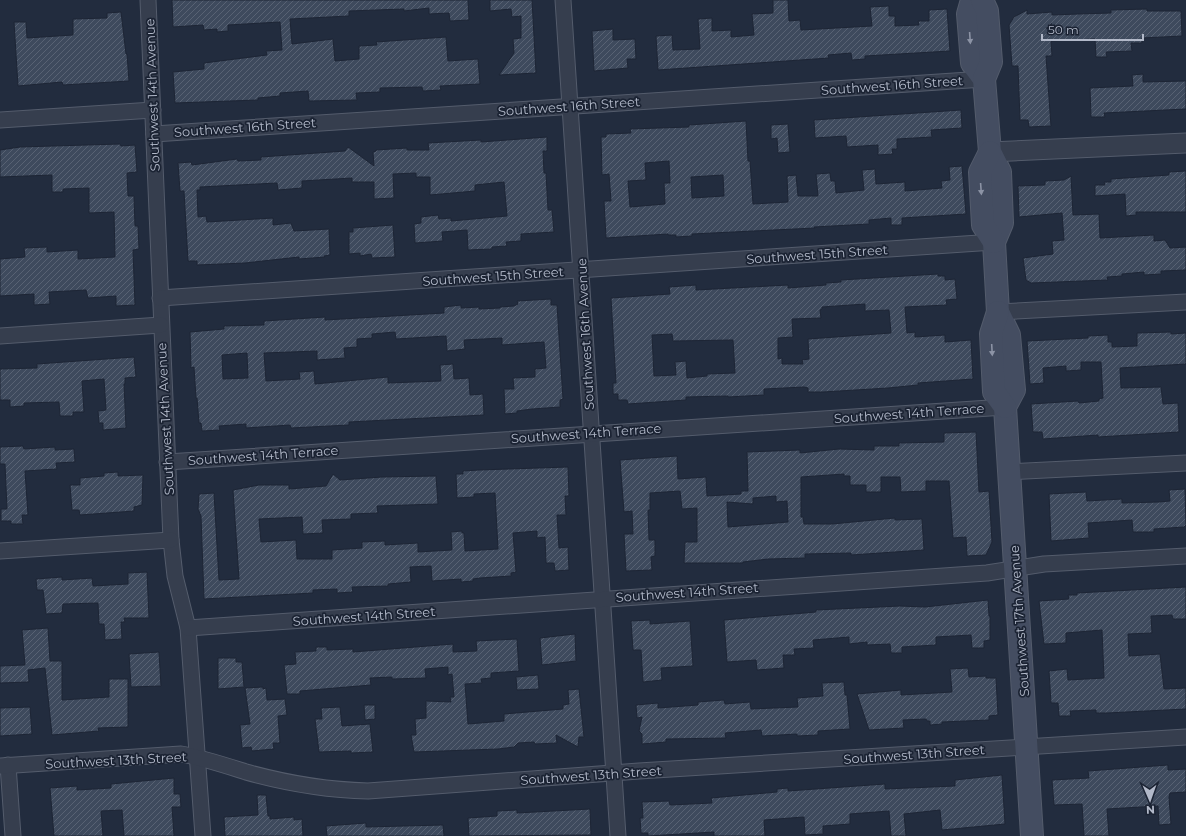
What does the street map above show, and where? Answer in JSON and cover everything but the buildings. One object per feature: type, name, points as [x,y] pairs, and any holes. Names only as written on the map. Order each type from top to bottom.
[{"type":"main road","points":[[972,0],[968,14],[972,63],[984,79]]},
{"type":"main road","name":"Southwest 17th Avenue","points":[[982,0],[987,11],[991,62],[984,79],[990,152],[1000,172],[1002,223],[994,242],[998,312],[1010,335],[1014,390],[1005,407],[1032,836]]},
{"type":"street","name":"Southwest 14th Avenue","points":[[148,0],[171,540],[175,576],[188,628],[203,836]]},
{"type":"street","name":"Southwest 16th Avenue","points":[[563,0],[582,270],[591,433],[618,836]]},
{"type":"street","name":"Southwest 16th Street","points":[[154,134],[984,79]]},
{"type":"street","points":[[0,120],[153,110]]},
{"type":"street","points":[[990,152],[1186,143]]},
{"type":"street","name":"Southwest 15th Street","points":[[160,298],[994,242]]},
{"type":"street","points":[[998,312],[1186,302]]},
{"type":"street","points":[[0,336],[161,325]]},
{"type":"street","name":"Southwest 14th Terrace","points":[[167,462],[1005,407]]},
{"type":"street","points":[[1008,472],[1186,463]]},
{"type":"street","points":[[0,551],[171,540]]},
{"type":"street","name":"Southwest 14th Street","points":[[188,628],[571,602],[603,598],[987,573],[1044,564],[1186,556]]},
{"type":"street","name":"Southwest 13th Street","points":[[4,766],[181,754],[197,757],[282,781],[341,790],[382,790],[614,773],[1186,737]]},
{"type":"street","points":[[4,766],[13,836]]}]
